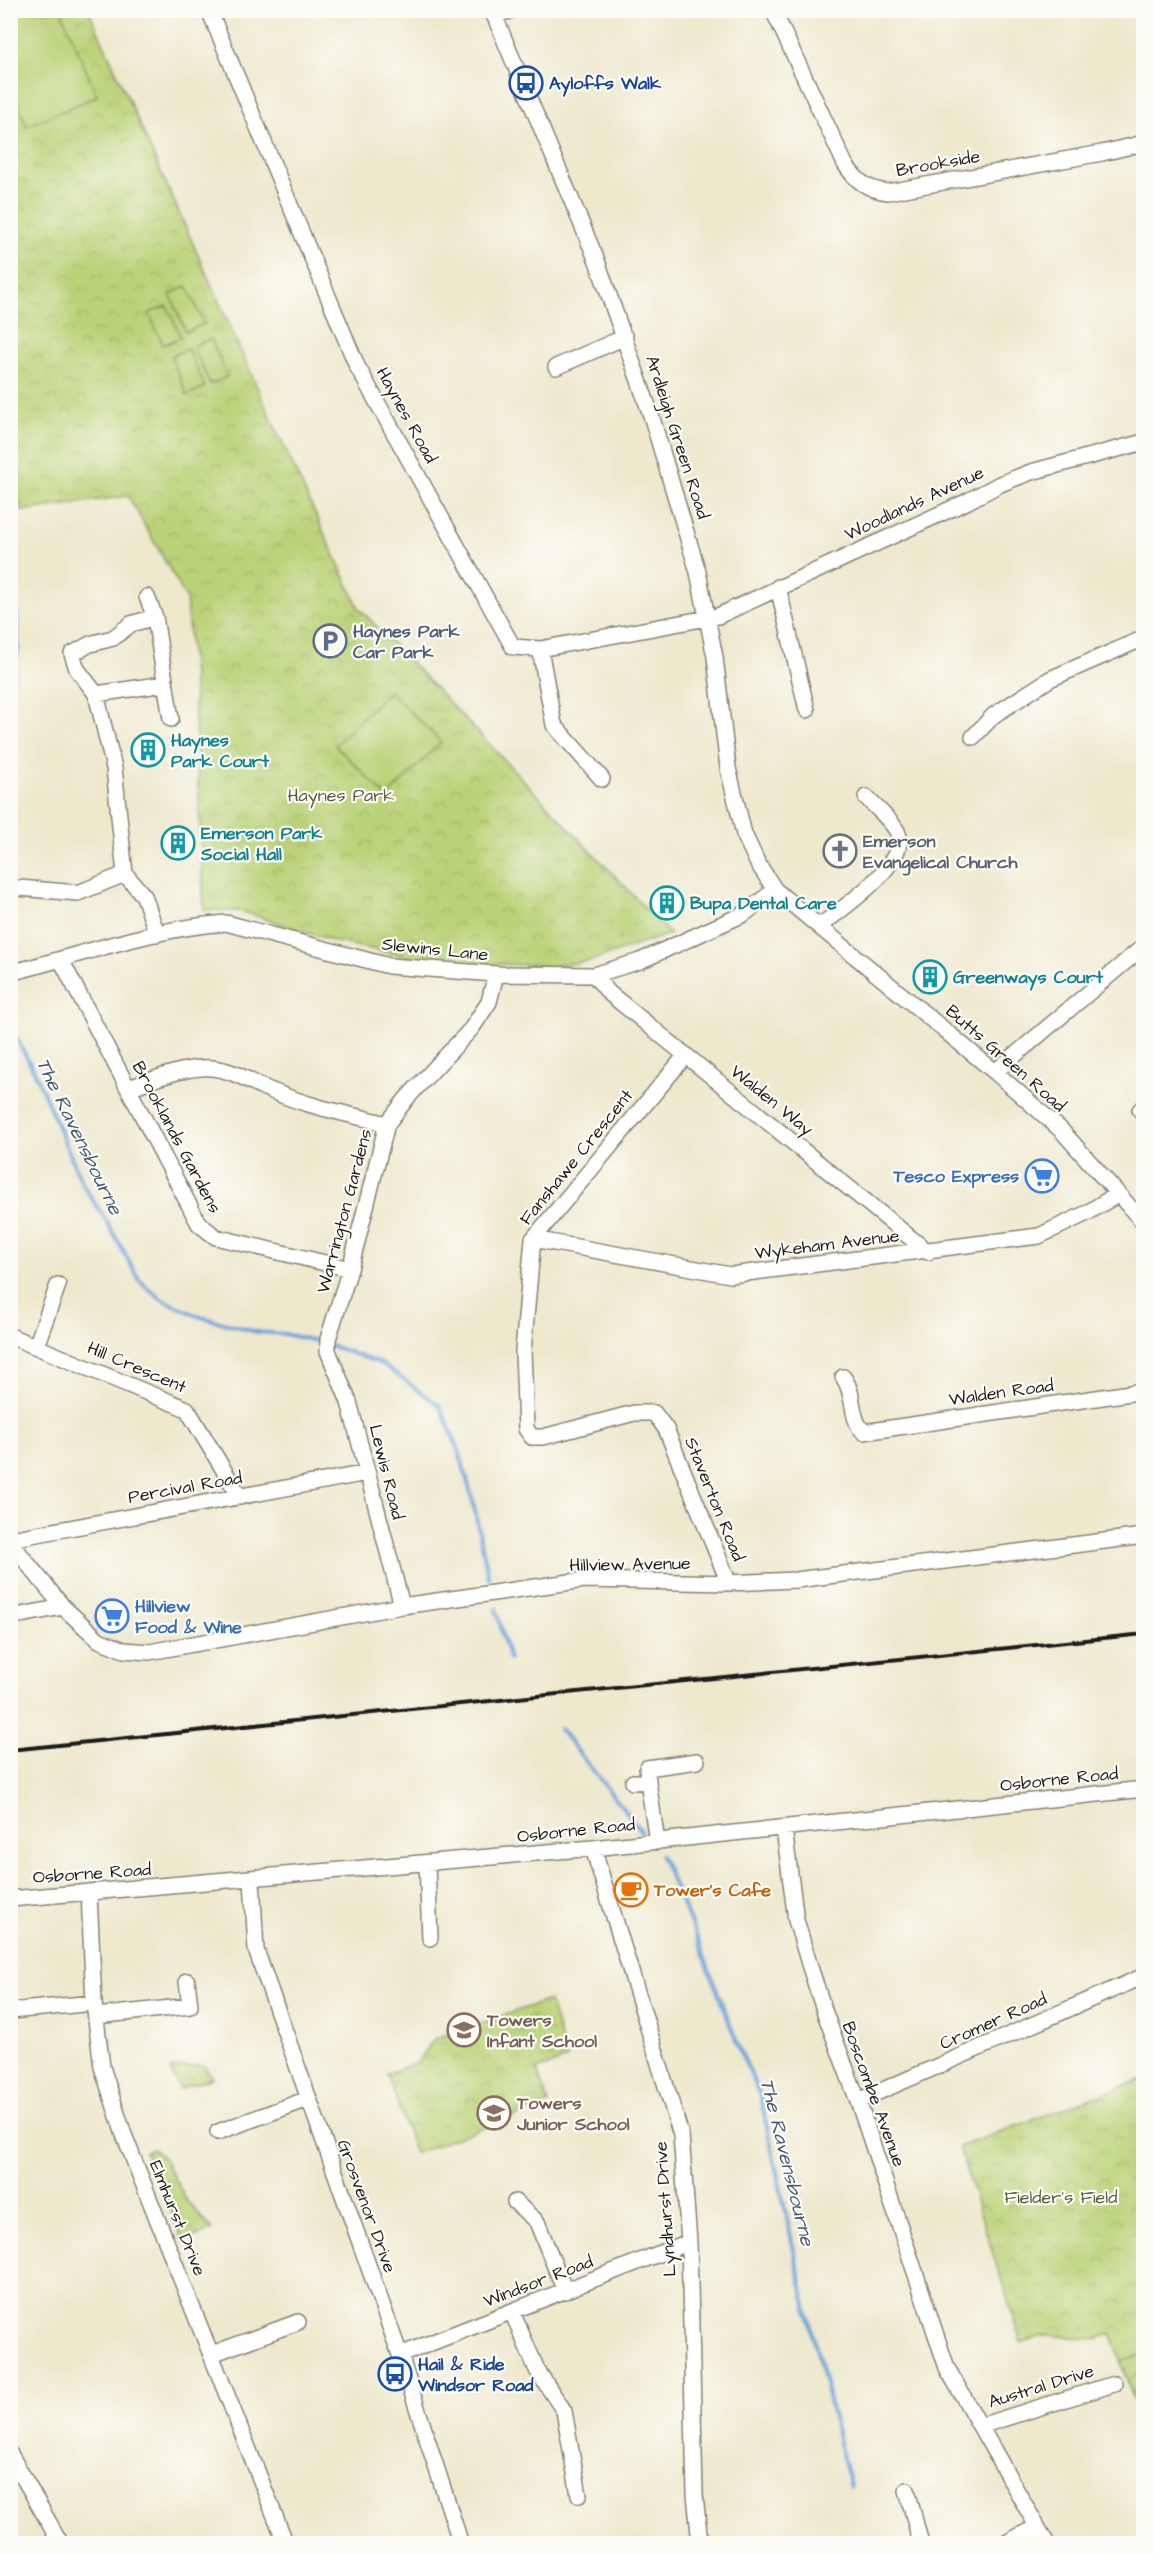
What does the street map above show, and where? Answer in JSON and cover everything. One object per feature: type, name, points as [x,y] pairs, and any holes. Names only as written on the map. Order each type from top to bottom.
[{"type":"street","name":"Haynes Road","points":[[209,10],[357,366],[513,648],[540,650],[708,619]]},
{"type":"street","points":[[493,13],[512,10]]},
{"type":"street","name":"Brookside","points":[[772,10],[844,164],[853,177],[875,191],[888,192],[1102,153],[1143,143]]},
{"type":"street","name":"Ardleigh Green Road","points":[[493,13],[597,261],[625,337],[681,512],[708,619],[728,768],[744,834],[757,862],[775,890]]},
{"type":"street","points":[[556,367],[625,337]]},
{"type":"street","name":"Woodlands Avenue","points":[[708,619],[966,502],[1000,484],[1031,472],[1143,442]]},
{"type":"street","points":[[778,587],[807,710]]},
{"type":"street","points":[[147,597],[155,617],[171,719]]},
{"type":"street","points":[[155,617],[131,624],[112,638],[90,644],[72,654],[77,669],[96,694],[114,768],[125,874],[144,896],[157,934]]},
{"type":"street","points":[[973,737],[994,714],[1050,679],[1143,638]]},
{"type":"street","points":[[540,650],[554,724],[602,779]]},
{"type":"street","points":[[96,694],[165,684]]},
{"type":"street","points":[[820,926],[886,871],[899,849],[897,832],[866,797]]},
{"type":"street","points":[[19,888],[78,893],[125,874]]},
{"type":"street","name":"Butts Green Road","points":[[775,890],[995,1072],[1061,1130],[1143,1223]]},
{"type":"street","name":"Slewins Lane","points":[[10,973],[157,934],[198,925],[226,922],[389,966],[496,974],[594,975],[640,961],[744,914],[775,890]]},
{"type":"street","points":[[995,1072],[1143,946]]},
{"type":"street","name":"Brooklands Gardens","points":[[61,960],[199,1224],[216,1237],[350,1269]]},
{"type":"street","name":"Warrington Gardens","points":[[328,1345],[387,1124],[407,1098],[472,1028],[489,1002],[496,974]]},
{"type":"street","name":"Walden Way","points":[[594,975],[609,993],[928,1252]]},
{"type":"street","name":"Fanshawe Crescent","points":[[666,1429],[654,1413],[634,1413],[543,1437],[532,1437],[526,1429],[523,1351],[533,1239],[686,1055]]},
{"type":"street","points":[[128,1088],[188,1069],[212,1068],[238,1073],[270,1091],[303,1103],[387,1124]]},
{"type":"street","name":"Wykeham Avenue","points":[[533,1239],[730,1275],[928,1252],[1039,1236],[1087,1213],[1118,1194]]},
{"type":"street","points":[[36,1346],[58,1285]]},
{"type":"street","name":"Hill Crescent","points":[[10,1336],[187,1409],[240,1497]]},
{"type":"street","name":"Lewis Road","points":[[328,1345],[350,1402],[402,1606]]},
{"type":"street","name":"Walden Road","points":[[843,1377],[850,1386],[857,1426],[864,1432],[1143,1391]]},
{"type":"street","name":"Staverton Road","points":[[666,1429],[729,1583]]},
{"type":"street","name":"Percival Road","points":[[10,1541],[367,1473]]},
{"type":"street","name":"Hillview Avenue","points":[[10,1541],[63,1607],[99,1640],[124,1650],[149,1652],[402,1606],[584,1580],[729,1583],[796,1580],[1143,1536]]},
{"type":"street","points":[[10,1617],[63,1607]]},
{"type":"street","points":[[657,1842],[641,1782],[647,1768],[697,1761]]},
{"type":"street","name":"Osborne Road","points":[[10,1899],[252,1880],[657,1842],[1143,1789]]},
{"type":"street","name":"Boscombe Avenue","points":[[784,1829],[796,1920],[825,2016],[858,2101],[947,2368],[1047,2544]]},
{"type":"street","name":"Lyndhurst Drive","points":[[593,1848],[681,2135],[689,2242],[695,2494],[700,2544]]},
{"type":"street","points":[[427,1864],[430,1938]]},
{"type":"street","name":"Grosvenor Drive","points":[[252,1880],[256,1950],[400,2355],[462,2544]]},
{"type":"street","name":"Elmhurst Drive","points":[[89,1893],[95,2010],[102,2067],[124,2135],[286,2544]]},
{"type":"street","name":"Cromer Road","points":[[858,2101],[1143,1976]]},
{"type":"street","points":[[10,2011],[190,2006],[187,1981]]},
{"type":"street","points":[[218,2132],[308,2099]]},
{"type":"street","points":[[515,2202],[537,2222],[565,2291]]},
{"type":"street","name":"Windsor Road","points":[[400,2355],[689,2242]]},
{"type":"street","points":[[512,2312],[537,2370],[564,2411],[579,2495]]},
{"type":"street","points":[[212,2354],[298,2322]]},
{"type":"street","name":"Austral Drive","points":[[980,2426],[1114,2384]]},
{"type":"street","points":[[10,2454],[61,2544]]},
{"type":"street","points":[[907,2490],[921,2544]]},
{"type":"street","points":[[1004,2544],[1036,2527]]},
{"type":"green space","points":[[10,11],[61,11],[97,96],[27,126],[11,88]]},
{"type":"green space","name":"Haynes Park","points":[[11,11],[89,11],[273,423],[359,608],[670,934],[590,961],[553,966],[497,964],[414,958],[337,942],[241,911],[204,910],[193,676],[186,598],[128,496],[22,511],[11,479]]},
{"type":"green space","points":[[187,286],[204,324],[186,332],[170,294]]},
{"type":"green space","points":[[167,306],[181,337],[163,345],[149,313]]},
{"type":"green space","points":[[211,339],[227,377],[210,384],[193,346]]},
{"type":"green space","points":[[188,349],[205,387],[187,395],[171,356]]},
{"type":"green space","points":[[389,691],[441,742],[387,797],[335,745]]},
{"type":"green space","points":[[549,2000],[567,2059],[537,2070],[549,2104],[415,2153],[387,2074],[418,2062],[434,2039]]},
{"type":"green space","points":[[204,2065],[212,2078],[179,2089],[171,2069]]},
{"type":"green space","name":"Fielder's Field","points":[[1143,2079],[1143,2428],[1111,2334],[1095,2339],[1048,2335],[1021,2342],[959,2147]]},
{"type":"green space","points":[[153,2149],[163,2158],[187,2201],[212,2230],[183,2241],[156,2171],[151,2169],[145,2152]]},
{"type":"green space","points":[[1144,2354],[1143,2428],[1121,2361]]},
{"type":"waterway","name":"The Ravensbourne","points":[[10,525],[14,546],[18,647],[10,697]]},
{"type":"waterway","name":"The Ravensbourne","points":[[10,1026],[35,1073],[83,1185],[106,1220],[140,1281],[161,1299],[198,1316],[257,1332],[284,1334],[325,1343]]},
{"type":"waterway","name":"The Ravensbourne","points":[[332,1346],[382,1364],[440,1406],[458,1448],[472,1497],[489,1579]]},
{"type":"waterway","name":"The Ravensbourne","points":[[496,1609],[509,1659]]},
{"type":"waterway","name":"The Ravensbourne","points":[[560,1729],[641,1831]]},
{"type":"waterway","name":"The Ravensbourne","points":[[661,1856],[696,1935],[739,2048],[760,2095],[807,2310],[850,2487]]},
{"type":"railway","points":[[10,1750],[1144,1634]]},
{"type":"place","name":"Ayloffs Walk","points":[[526,83]]},
{"type":"place","name":"Haynes Park Car Park","points":[[330,641]]},
{"type":"place","name":"Haynes Park Court","points":[[148,750]]},
{"type":"place","name":"Emerson Park Social Hall","points":[[178,843]]},
{"type":"place","name":"Emerson Evangelical Church","points":[[840,851]]},
{"type":"place","name":"Bupa Dental Care","points":[[667,903]]},
{"type":"place","name":"Greenways Court","points":[[930,977]]},
{"type":"place","name":"Tesco Express","points":[[1042,1176]]},
{"type":"place","name":"Hillview Food & Wine","points":[[112,1616]]},
{"type":"place","name":"Tower's Cafe","points":[[631,1890]]},
{"type":"place","name":"Towers Infant School","points":[[464,2030]]},
{"type":"place","name":"Towers Junior School","points":[[494,2113]]},
{"type":"place","name":"Hail & Ride Windsor Road","points":[[395,2374]]}]
